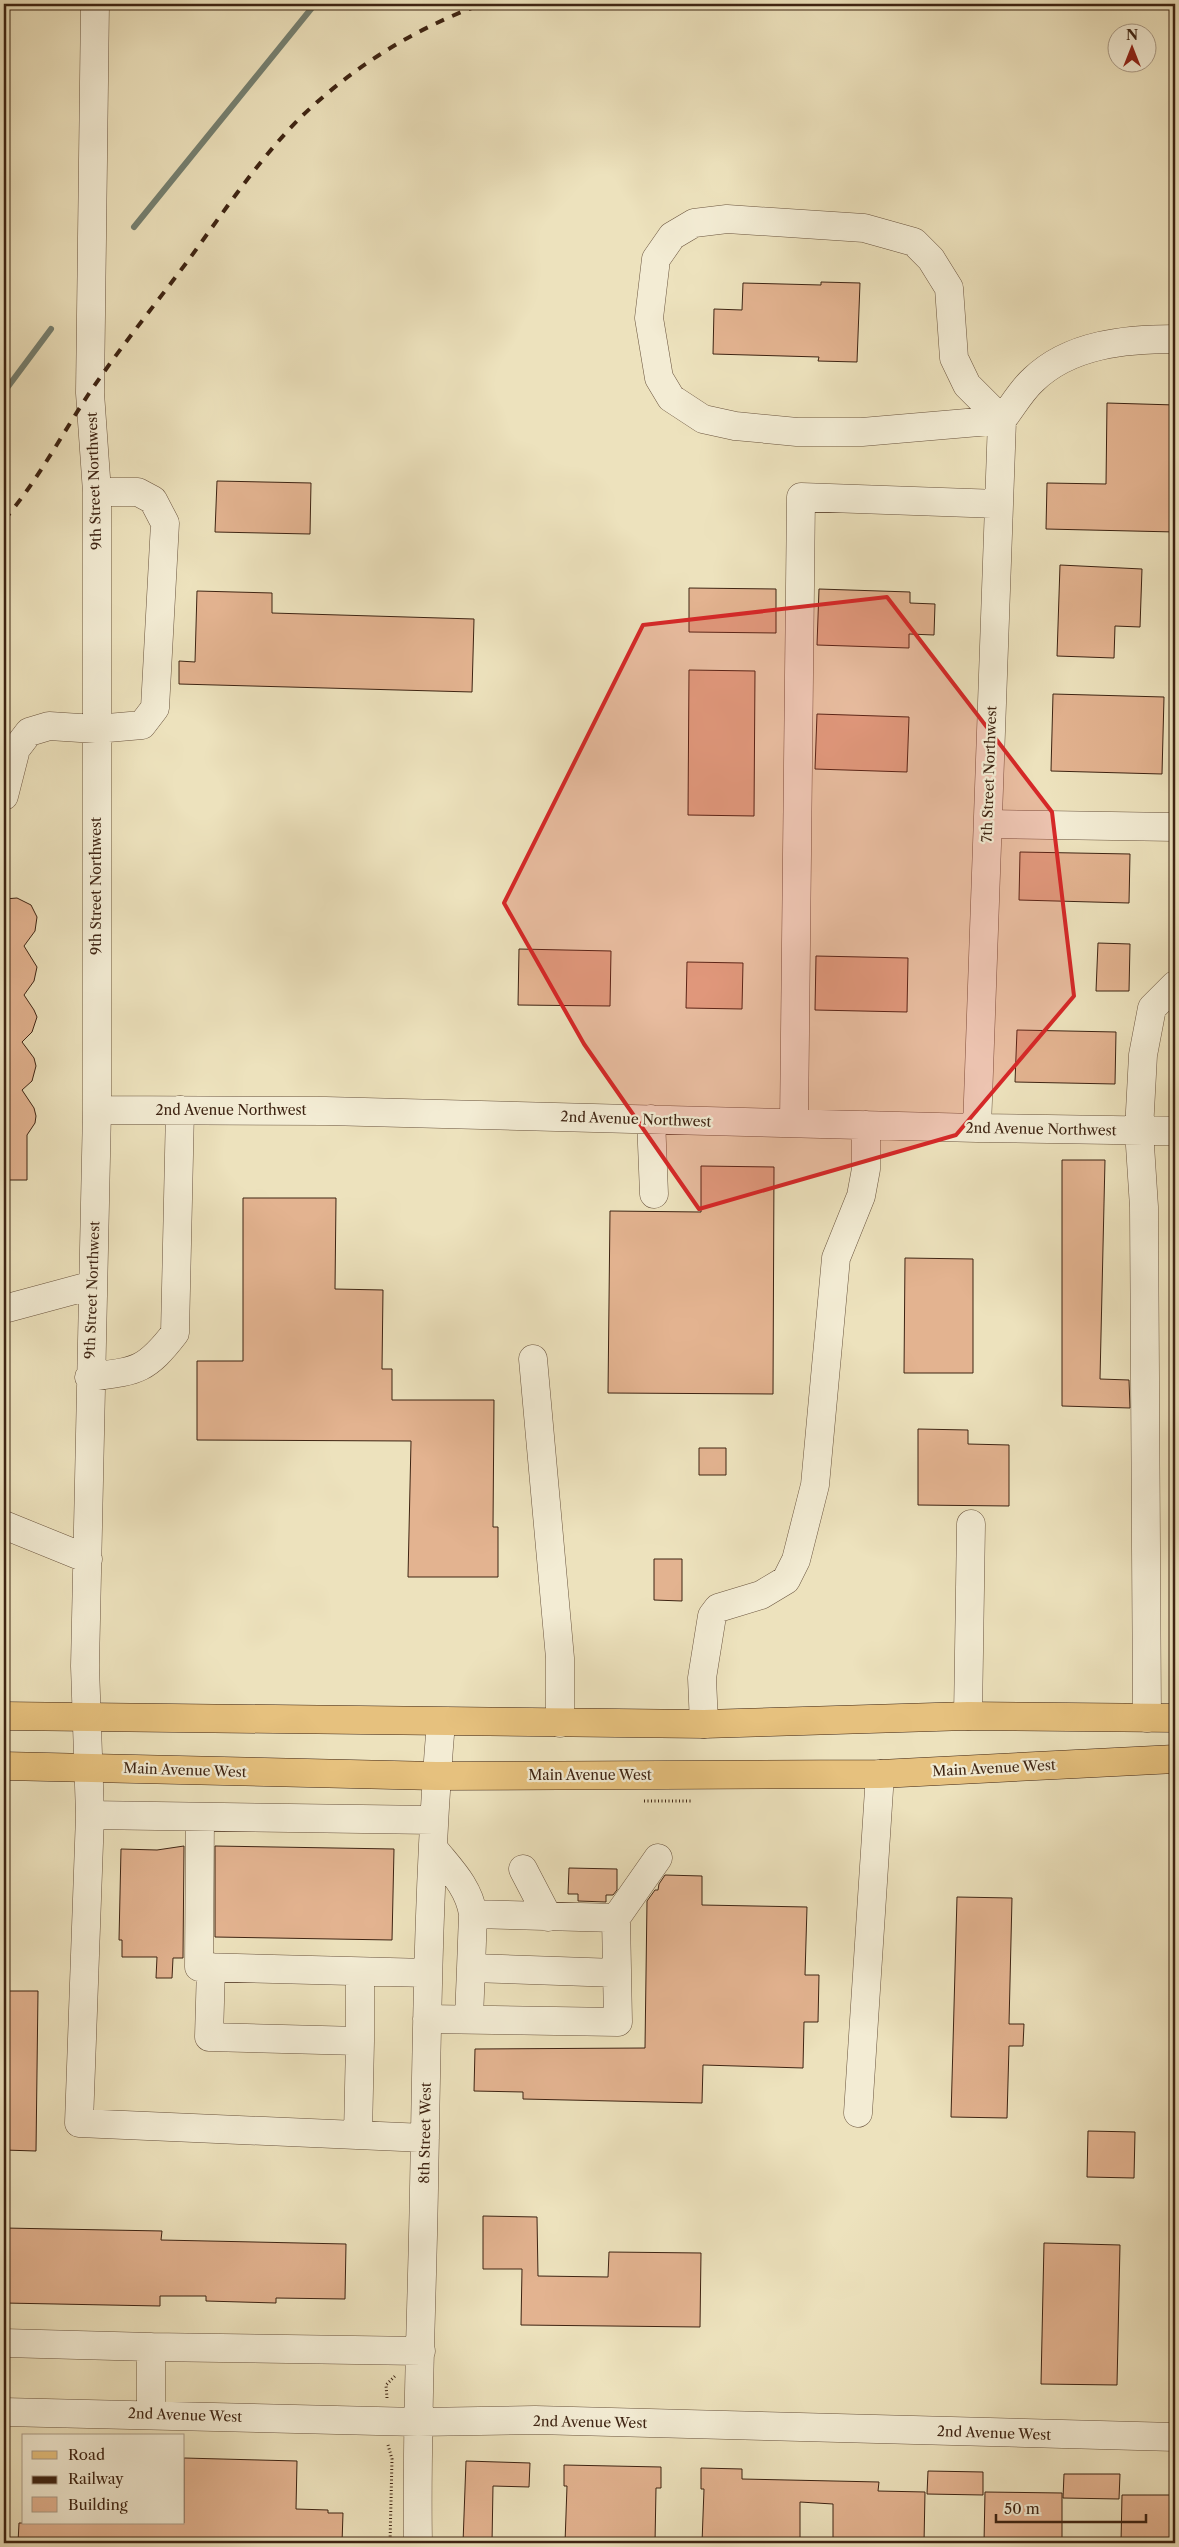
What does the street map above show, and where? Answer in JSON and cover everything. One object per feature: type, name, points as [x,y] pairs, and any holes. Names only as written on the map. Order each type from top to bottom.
[{"type":"main road","points":[[4,1716],[560,1724],[704,1724],[968,1716],[1175,1718]]},
{"type":"main road","name":"Main Avenue West","points":[[4,1766],[436,1776],[880,1774],[1175,1759]]},
{"type":"street","name":"9th Street Northwest","points":[[95,4],[90,393],[97,492],[96,1110],[85,1666],[90,1815],[79,2123],[358,2135]]},
{"type":"street","points":[[1002,420],[967,385],[954,358],[949,288],[931,259],[914,242],[864,228],[727,219],[694,223],[672,236],[656,259],[649,318],[659,378],[670,398],[703,419],[735,426],[797,432],[862,432],[1002,420],[1033,380],[1055,364],[1078,353],[1111,343],[1175,338]]},
{"type":"street","name":"7th Street Northwest","points":[[977,1128],[1002,420]]},
{"type":"street","points":[[4,796],[16,749],[28,732],[49,726],[96,729],[142,725],[155,708],[165,523],[153,500],[138,492],[97,492]]},
{"type":"street","points":[[794,1123],[801,497],[999,504]]},
{"type":"street","points":[[988,824],[1175,827]]},
{"type":"street","points":[[1147,1718],[1144,1207],[1139,1130],[1143,1055],[1152,1008],[1175,985]]},
{"type":"street","name":"2nd Avenue Northwest","points":[[96,1110],[326,1111],[977,1128],[1175,1131]]},
{"type":"street","points":[[90,1378],[134,1371],[157,1356],[175,1332],[180,1110]]},
{"type":"street","points":[[651,1119],[654,1194]]},
{"type":"street","points":[[704,1724],[702,1678],[712,1616],[718,1608],[761,1595],[786,1580],[796,1560],[815,1485],[836,1258],[861,1196],[866,1168],[866,1125]]},
{"type":"street","points":[[5,1305],[93,1285]]},
{"type":"street","points":[[532,1358],[560,1658],[560,1724]]},
{"type":"street","points":[[968,1716],[971,1524]]},
{"type":"street","points":[[4,1525],[88,1559]]},
{"type":"street","name":"8th Street West","points":[[418,2543],[418,2422],[428,1973],[436,1776],[441,1722]]},
{"type":"street","points":[[858,2113],[880,1774]]},
{"type":"street","points":[[90,1815],[434,1820]]},
{"type":"street","points":[[200,1817],[199,1967],[428,1973]]},
{"type":"street","points":[[434,1849],[461,1882],[471,1899],[473,1914],[469,2018]]},
{"type":"street","points":[[427,2019],[469,2018],[618,2022],[616,1918],[658,1858]]},
{"type":"street","points":[[523,1869],[548,1917]]},
{"type":"street","points":[[473,1914],[616,1918]]},
{"type":"street","points":[[211,1967],[209,2036],[360,2040]]},
{"type":"street","points":[[471,1968],[617,1973]]},
{"type":"street","points":[[360,1972],[358,2135],[425,2138]]},
{"type":"street","points":[[4,2343],[421,2351]]},
{"type":"street","points":[[151,2347],[151,2414]]},
{"type":"street","name":"2nd Avenue West","points":[[4,2412],[151,2414],[418,2422],[535,2420],[1175,2437]]},
{"type":"path","points":[[388,2449],[392,2459],[390,2543]]},
{"type":"highlighted area","points":[[887,597],[1052,812],[1074,996],[956,1135],[699,1209],[584,1044],[504,903],[643,625]]},
{"type":"building","points":[[821,282],[860,283],[857,362],[818,361],[819,357],[713,354],[714,309],[742,310],[743,283],[821,285]]},
{"type":"building","points":[[1107,403],[1175,405],[1175,532],[1046,529],[1047,483],[1106,484]]},
{"type":"building","points":[[217,481],[311,483],[310,534],[215,532]]},
{"type":"building","points":[[1060,565],[1142,569],[1140,627],[1115,626],[1114,658],[1057,656]]},
{"type":"building","points":[[689,588],[776,589],[776,633],[689,632]]},
{"type":"building","points":[[819,589],[910,592],[910,603],[935,604],[934,635],[909,634],[909,648],[817,645]]},
{"type":"building","points":[[197,591],[272,593],[272,613],[474,619],[472,692],[179,684],[179,661],[195,662]]},
{"type":"building","points":[[689,670],[755,671],[754,816],[688,815]]},
{"type":"building","points":[[1053,694],[1164,697],[1162,774],[1051,771]]},
{"type":"building","points":[[817,714],[909,717],[907,772],[815,769]]},
{"type":"building","points":[[1020,852],[1130,854],[1129,903],[1019,900]]},
{"type":"building","points":[[17,898],[31,905],[37,917],[35,931],[24,946],[37,967],[34,981],[24,995],[37,1017],[32,1032],[22,1042],[34,1058],[36,1066],[32,1081],[22,1090],[34,1108],[36,1116],[35,1123],[27,1135],[27,1180],[4,1180],[4,899]]},
{"type":"building","points":[[1098,943],[1130,944],[1129,991],[1096,991]]},
{"type":"building","points":[[519,949],[611,951],[610,1006],[518,1005]]},
{"type":"building","points":[[816,956],[908,958],[907,1012],[815,1010]]},
{"type":"building","points":[[687,962],[743,963],[742,1009],[686,1008]]},
{"type":"building","points":[[1017,1030],[1116,1032],[1115,1084],[1015,1082]]},
{"type":"building","points":[[1062,1160],[1105,1160],[1100,1379],[1129,1380],[1130,1408],[1062,1406]]},
{"type":"building","points":[[701,1166],[774,1167],[773,1394],[608,1393],[610,1211],[701,1212]]},
{"type":"building","points":[[243,1198],[336,1198],[335,1289],[383,1290],[382,1369],[392,1369],[392,1400],[494,1400],[493,1527],[498,1527],[498,1577],[408,1577],[411,1441],[197,1440],[197,1361],[243,1361]]},
{"type":"building","points":[[905,1258],[973,1259],[973,1373],[904,1373]]},
{"type":"building","points":[[918,1429],[968,1430],[968,1444],[1009,1445],[1009,1506],[918,1505]]},
{"type":"building","points":[[699,1448],[726,1448],[726,1475],[699,1475]]},
{"type":"building","points":[[654,1559],[682,1559],[682,1601],[654,1600]]},
{"type":"building","points":[[184,1846],[183,1958],[173,1958],[172,1978],[156,1978],[157,1957],[122,1957],[122,1940],[119,1940],[121,1849],[157,1850]]},
{"type":"building","points":[[215,1846],[394,1849],[392,1940],[215,1937]]},
{"type":"building","points":[[569,1868],[617,1869],[617,1890],[613,1895],[606,1895],[606,1902],[578,1901],[578,1894],[568,1894]]},
{"type":"building","points":[[665,1875],[702,1876],[702,1905],[807,1907],[805,1975],[819,1975],[818,2022],[804,2022],[803,2068],[703,2065],[702,2103],[523,2099],[523,2092],[474,2091],[475,2049],[645,2048],[647,1901],[655,1890],[658,1890],[659,1884]]},
{"type":"building","points":[[957,1897],[1012,1898],[1009,2024],[1024,2024],[1023,2046],[1009,2046],[1007,2118],[951,2117]]},
{"type":"building","points":[[4,1991],[38,1991],[36,2151],[4,2150]]},
{"type":"building","points":[[1088,2131],[1135,2132],[1134,2178],[1087,2177]]},
{"type":"building","points":[[483,2216],[537,2217],[538,2276],[608,2277],[609,2252],[701,2253],[700,2327],[521,2325],[522,2269],[483,2269]]},
{"type":"building","points":[[4,2228],[162,2231],[161,2240],[346,2244],[345,2299],[276,2298],[276,2303],[206,2301],[206,2296],[160,2296],[160,2306],[4,2303]]},
{"type":"building","points":[[1044,2243],[1120,2245],[1117,2385],[1041,2384]]},
{"type":"building","points":[[185,2458],[297,2461],[296,2509],[328,2510],[328,2513],[343,2513],[342,2543],[18,2543],[19,2523],[185,2524]]},
{"type":"building","points":[[466,2461],[530,2463],[529,2487],[493,2486],[492,2543],[463,2543]]},
{"type":"building","points":[[564,2465],[661,2467],[661,2488],[656,2488],[655,2543],[565,2543],[567,2486],[564,2486]]},
{"type":"building","points":[[701,2468],[742,2469],[742,2479],[879,2482],[878,2491],[925,2492],[924,2543],[836,2543],[836,2538],[833,2538],[833,2504],[800,2502],[800,2543],[702,2543],[704,2489],[701,2489]]},
{"type":"building","points":[[928,2471],[983,2472],[983,2495],[927,2494]]},
{"type":"building","points":[[1064,2474],[1120,2474],[1119,2499],[1063,2498]]},
{"type":"building","points":[[985,2492],[1062,2493],[1062,2543],[984,2543]]},
{"type":"building","points":[[1122,2495],[1175,2495],[1175,2543],[1121,2543]]},
{"type":"waterway","points":[[134,227],[315,4]]},
{"type":"waterway","points":[[4,392],[51,329]]},
{"type":"railway","points":[[4,520],[38,475],[88,395],[112,361],[241,187],[285,134],[321,99],[364,65],[432,25],[482,4]]}]
